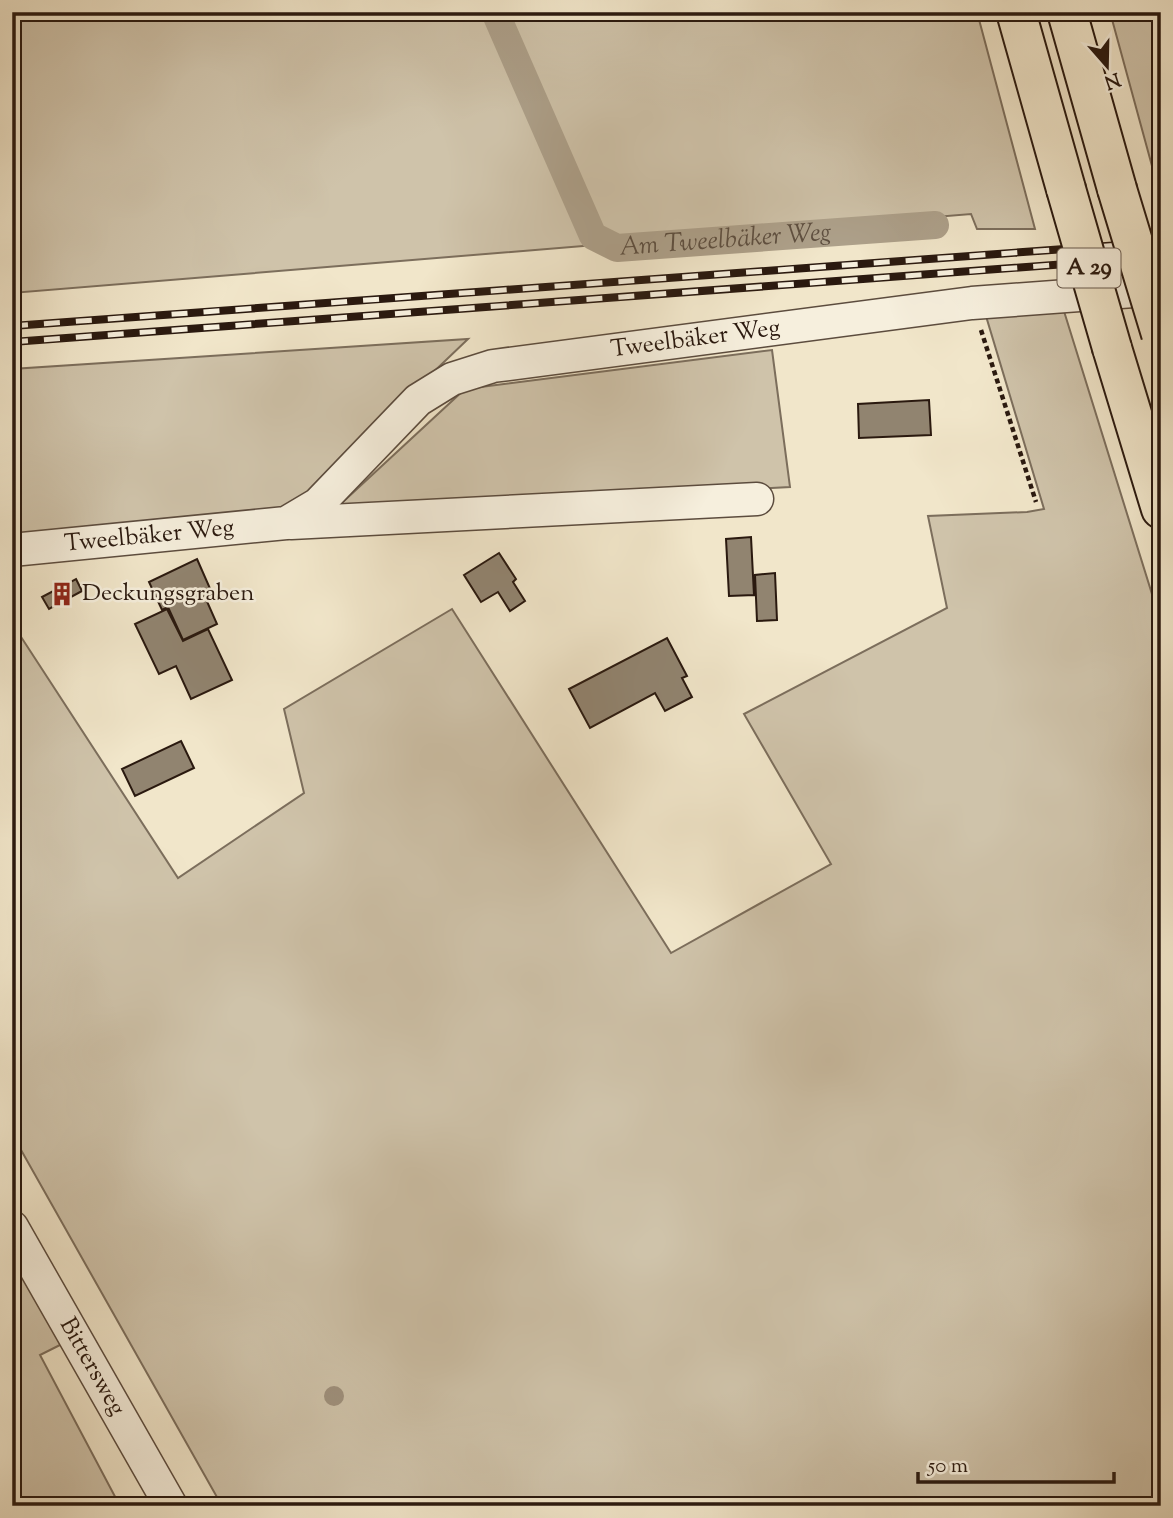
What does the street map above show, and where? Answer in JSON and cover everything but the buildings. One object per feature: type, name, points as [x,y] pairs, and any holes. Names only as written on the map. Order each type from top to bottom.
[{"type":"highway","name":"A 29","points":[[1016,12],[1161,509]]},
{"type":"highway","name":"A 29","points":[[1067,12],[1161,334]]},
{"type":"street","name":"Tweelbäker Weg","points":[[286,523],[318,505],[418,400],[452,379],[493,366],[972,303],[1161,289]]},
{"type":"street","name":"Tweelbäker Weg","points":[[12,550],[286,523],[757,499]]},
{"type":"street","name":"Bittersweg","points":[[12,1227],[171,1506]]},
{"type":"path","points":[[972,303],[1036,502]]},
{"type":"shaded area","points":[[12,12],[977,12],[1035,229],[977,229],[971,214],[12,293]]},
{"type":"shaded area","points":[[1110,12],[1161,12],[1161,199]]},
{"type":"shaded area","points":[[1063,308],[1161,623],[1161,1506],[222,1506],[12,1134],[12,623],[178,878],[304,793],[284,709],[452,609],[671,953],[831,864],[744,714],[947,608],[928,516],[1044,509],[986,316]]},
{"type":"shaded area","points":[[468,339],[284,515],[12,540],[12,369]]},
{"type":"shaded area","points":[[772,350],[790,487],[331,513],[465,389]]},
{"type":"shaded area","points":[[12,1258],[62,1344],[40,1355],[120,1506],[12,1506]]},
{"type":"waterway","name":"Am Tweelbäker Weg","points":[[495,12],[593,236],[617,248],[935,225]]},
{"type":"railway","points":[[12,326],[1161,242]]},
{"type":"railway","points":[[12,342],[1161,257]]},
{"type":"place","name":"Deckungsgraben","points":[[62,594]]}]
